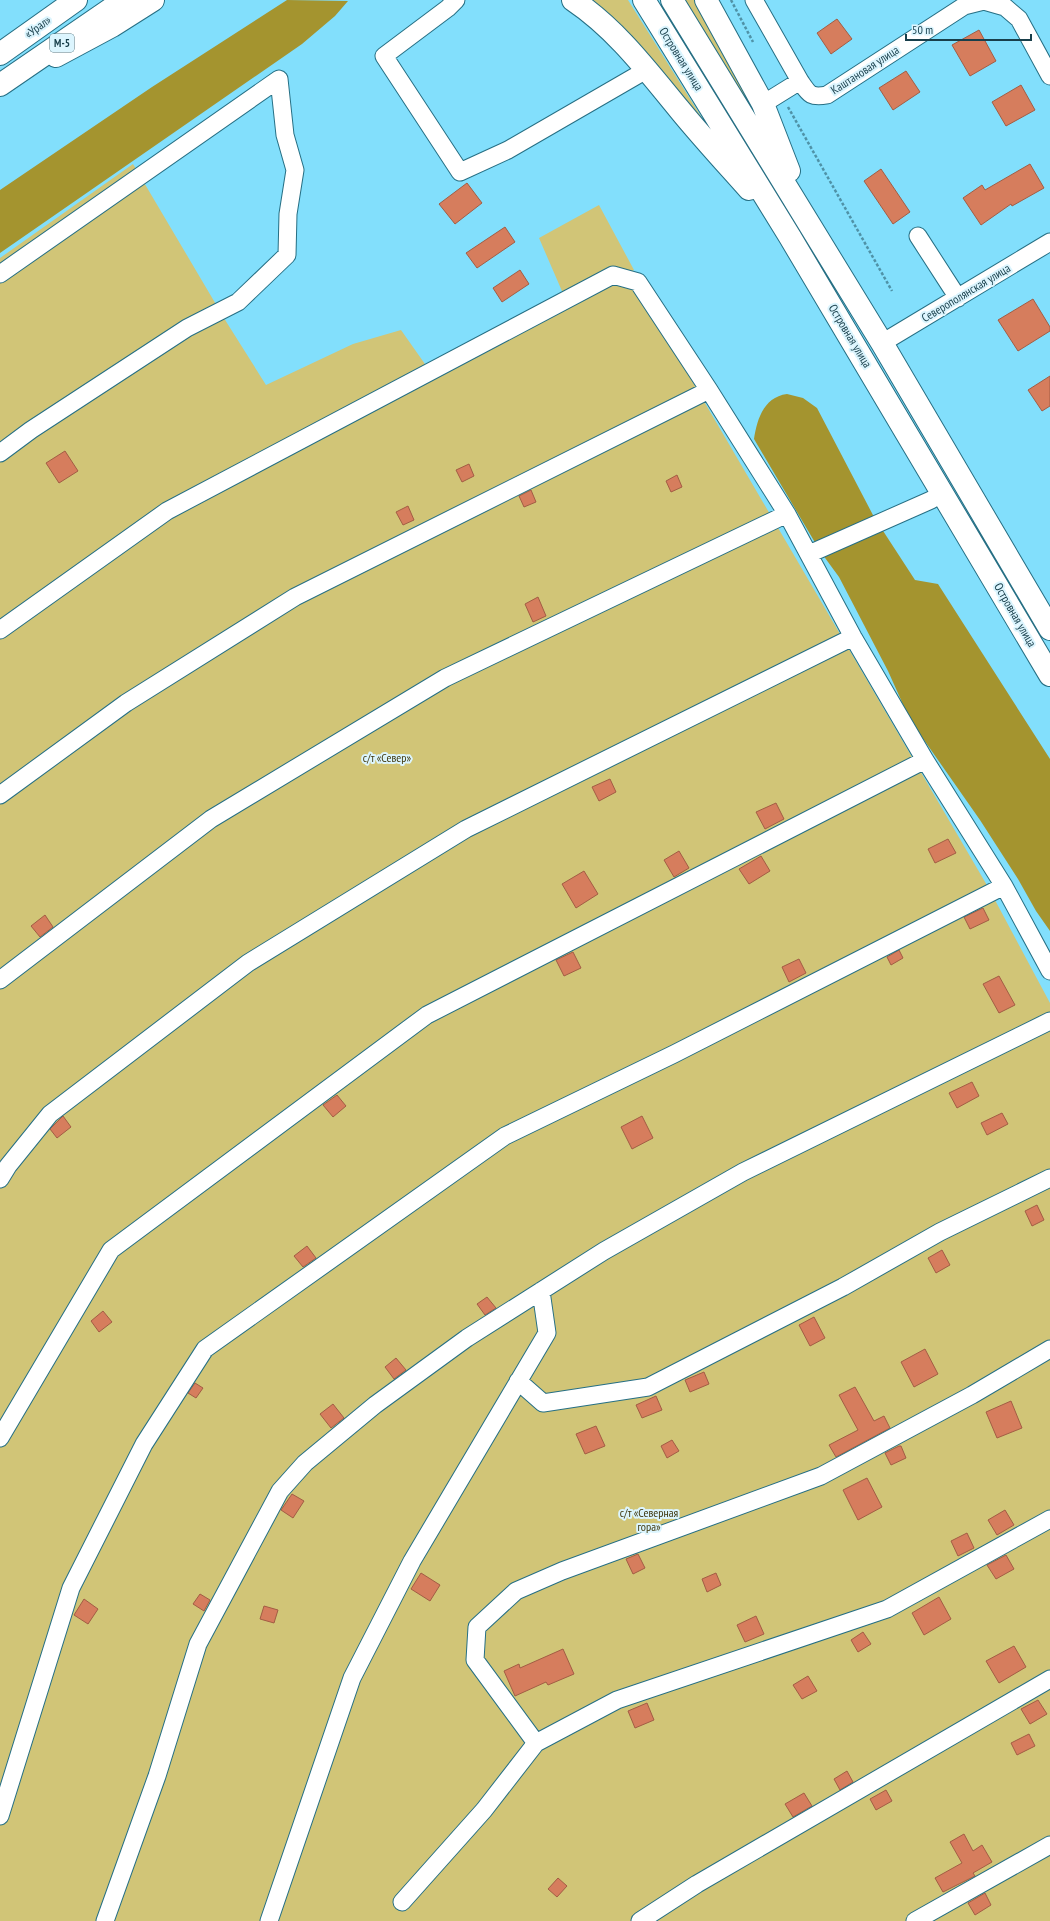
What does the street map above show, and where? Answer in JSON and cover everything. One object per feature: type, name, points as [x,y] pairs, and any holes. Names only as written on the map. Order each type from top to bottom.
[{"type":"main road","name":"«Урал»","points":[[0,54],[76,0]]},
{"type":"main road","name":"М-5","points":[[0,86],[124,0]]},
{"type":"main road","points":[[0,86],[112,26],[153,0]]},
{"type":"main road","points":[[573,0],[590,11],[616,34],[648,69],[679,109],[790,237]]},
{"type":"main road","name":"Островная улица","points":[[644,0],[790,237],[1050,675]]},
{"type":"main road","name":"Островная улица","points":[[672,0],[882,343],[1050,629]]},
{"type":"main road","points":[[706,0],[763,104],[810,224]]},
{"type":"street","points":[[456,0],[448,8],[384,56],[460,172],[508,150],[648,69]]},
{"type":"street","points":[[754,0],[800,81],[763,104]]},
{"type":"street","name":"Каштановая улица","points":[[800,81],[809,93],[816,97],[827,95],[964,6],[984,1],[1005,7],[1019,19],[1050,76]]},
{"type":"street","points":[[0,274],[279,79],[285,135],[295,170],[288,214],[287,255],[238,302],[187,328],[31,430],[0,453]]},
{"type":"street","points":[[918,236],[958,298]]},
{"type":"street","name":"Северополянская улица","points":[[882,343],[1050,242]]},
{"type":"street","points":[[0,630],[167,511],[613,275],[638,282],[709,390],[787,514],[853,637],[926,760],[1004,886],[1050,971]]},
{"type":"street","points":[[0,795],[126,704],[295,596],[709,390]]},
{"type":"street","points":[[809,554],[931,500],[943,493]]},
{"type":"street","points":[[0,980],[211,819],[445,678],[787,514]]},
{"type":"street","points":[[0,1179],[50,1114],[248,963],[466,829],[853,637]]},
{"type":"street","points":[[0,1438],[111,1250],[427,1015],[926,760]]},
{"type":"street","points":[[0,1816],[71,1588],[144,1444],[205,1349],[505,1136],[681,1050],[1004,886]]},
{"type":"street","points":[[105,1921],[157,1776],[198,1644],[280,1491],[306,1463],[375,1405],[467,1338],[604,1251],[742,1172],[1050,1021]]},
{"type":"street","points":[[518,1381],[543,1403],[648,1387],[843,1287],[940,1232],[1050,1178]]},
{"type":"street","points":[[269,1921],[352,1678],[412,1561],[547,1333],[541,1291]]},
{"type":"street","points":[[536,1742],[475,1660],[477,1627],[516,1591],[562,1571],[820,1476],[972,1395],[1050,1349]]},
{"type":"street","points":[[402,1902],[484,1810],[536,1742],[617,1700],[887,1609],[1050,1519]]},
{"type":"street","points":[[640,1921],[697,1884],[1050,1679]]},
{"type":"street","points":[[915,1921],[1050,1845]]},
{"type":"path","points":[[731,0],[755,46]]},
{"type":"path","points":[[788,106],[892,291]]},
{"type":"green space","points":[[589,0],[628,0],[736,172]]},
{"type":"green space","points":[[683,0],[694,0],[759,121]]},
{"type":"green space","points":[[133,164],[227,323],[266,385],[353,344],[401,330],[432,374],[568,305],[539,238],[599,205],[634,270],[629,273],[988,887],[1050,1003],[1050,1921],[0,1921],[0,258]]},
{"type":"shaded area","points":[[287,0],[348,1],[335,16],[302,44],[0,253],[0,190],[152,87]]},
{"type":"shaded area","points":[[787,394],[803,398],[817,408],[874,517],[915,580],[938,584],[1050,759],[1050,931],[980,820],[910,720],[888,671],[839,577],[820,551],[754,439],[757,424],[767,404],[779,396]]},
{"type":"building","points":[[837,19],[852,39],[831,54],[817,33]]},
{"type":"building","points":[[979,30],[996,61],[970,76],[952,45]]},
{"type":"building","points":[[906,71],[920,92],[893,110],[879,88]]},
{"type":"building","points":[[1021,85],[1035,110],[1006,126],[992,102]]},
{"type":"building","points":[[1030,164],[1044,188],[1012,206],[1011,204],[981,225],[963,198],[982,185],[985,190]]},
{"type":"building","points":[[881,169],[910,212],[893,224],[864,181]]},
{"type":"building","points":[[467,183],[482,203],[455,224],[439,204]]},
{"type":"building","points":[[505,227],[515,242],[477,268],[466,253]]},
{"type":"building","points":[[520,270],[529,284],[502,302],[493,288]]},
{"type":"building","points":[[1033,299],[1050,327],[1050,331],[1018,351],[998,320]]},
{"type":"building","points":[[1050,376],[1050,406],[1042,411],[1028,390]]},
{"type":"building","points":[[65,451],[78,471],[59,483],[46,463]]},
{"type":"building","points":[[469,464],[474,476],[462,482],[456,470]]},
{"type":"building","points":[[677,475],[682,487],[671,492],[666,481]]},
{"type":"building","points":[[531,490],[536,502],[524,507],[519,496]]},
{"type":"building","points":[[408,506],[414,520],[403,525],[396,512]]},
{"type":"building","points":[[538,597],[546,616],[533,622],[525,604]]},
{"type":"building","points":[[610,779],[616,792],[599,801],[592,787]]},
{"type":"building","points":[[776,803],[784,819],[765,829],[756,812]]},
{"type":"building","points":[[948,839],[956,853],[935,863],[928,849]]},
{"type":"building","points":[[679,851],[689,868],[674,877],[664,860]]},
{"type":"building","points":[[761,856],[770,871],[749,884],[739,869]]},
{"type":"building","points":[[584,871],[598,894],[576,908],[562,884]]},
{"type":"building","points":[[983,908],[989,920],[970,929],[964,917]]},
{"type":"building","points":[[45,915],[53,927],[40,937],[31,926]]},
{"type":"building","points":[[899,950],[903,958],[891,965],[887,957]]},
{"type":"building","points":[[573,952],[581,968],[564,976],[556,960]]},
{"type":"building","points":[[799,959],[806,973],[789,982],[782,967]]},
{"type":"building","points":[[999,976],[1015,1005],[999,1013],[983,984]]},
{"type":"building","points":[[972,1082],[979,1096],[957,1108],[949,1093]]},
{"type":"building","points":[[337,1095],[346,1106],[333,1117],[323,1105]]},
{"type":"building","points":[[1002,1113],[1008,1124],[987,1135],[981,1123]]},
{"type":"building","points":[[63,1116],[71,1127],[57,1138],[50,1129]]},
{"type":"building","points":[[642,1116],[653,1138],[632,1149],[621,1127]]},
{"type":"building","points":[[1037,1205],[1044,1220],[1032,1226],[1025,1211]]},
{"type":"building","points":[[307,1246],[316,1258],[303,1267],[294,1256]]},
{"type":"building","points":[[942,1250],[950,1265],[936,1273],[928,1258]]},
{"type":"building","points":[[487,1297],[496,1308],[485,1315],[477,1304]]},
{"type":"building","points":[[103,1311],[112,1322],[99,1332],[91,1321]]},
{"type":"building","points":[[814,1317],[825,1338],[810,1346],[799,1325]]},
{"type":"building","points":[[925,1349],[938,1374],[914,1387],[901,1362]]},
{"type":"building","points":[[396,1358],[406,1370],[394,1379],[385,1367]]},
{"type":"building","points":[[704,1372],[709,1384],[690,1392],[685,1380]]},
{"type":"building","points":[[195,1383],[203,1388],[196,1398],[188,1393]]},
{"type":"building","points":[[855,1387],[874,1421],[884,1416],[890,1428],[836,1457],[829,1445],[858,1430],[839,1395]]},
{"type":"building","points":[[656,1396],[662,1410],[642,1418],[636,1405]]},
{"type":"building","points":[[1011,1401],[1022,1428],[997,1438],[986,1412]]},
{"type":"building","points":[[333,1404],[344,1418],[331,1428],[320,1414]]},
{"type":"building","points":[[596,1426],[605,1446],[585,1454],[576,1434]]},
{"type":"building","points":[[672,1440],[679,1451],[667,1458],[661,1446]]},
{"type":"building","points":[[901,1446],[906,1458],[891,1465],[885,1453]]},
{"type":"building","points":[[867,1478],[882,1507],[858,1520],[843,1490]]},
{"type":"building","points":[[292,1494],[304,1501],[293,1518],[281,1510]]},
{"type":"building","points":[[1005,1510],[1014,1525],[997,1535],[988,1520]]},
{"type":"building","points":[[967,1533],[974,1548],[958,1556],[951,1541]]},
{"type":"building","points":[[638,1554],[645,1568],[633,1574],[626,1559]]},
{"type":"building","points":[[1006,1555],[1014,1569],[996,1579],[987,1565]]},
{"type":"building","points":[[421,1573],[440,1585],[430,1601],[411,1589]]},
{"type":"building","points":[[716,1573],[721,1585],[707,1592],[702,1579]]},
{"type":"building","points":[[200,1594],[210,1600],[204,1611],[193,1604]]},
{"type":"building","points":[[939,1597],[951,1619],[924,1635],[912,1613]]},
{"type":"building","points":[[84,1599],[98,1609],[88,1624],[74,1615]]},
{"type":"building","points":[[264,1606],[278,1610],[274,1623],[260,1619]]},
{"type":"building","points":[[756,1616],[764,1634],[745,1642],[737,1625]]},
{"type":"building","points":[[863,1632],[871,1644],[858,1652],[851,1640]]},
{"type":"building","points":[[1014,1646],[1026,1667],[999,1683],[986,1661]]},
{"type":"building","points":[[563,1649],[574,1674],[548,1685],[546,1682],[515,1696],[504,1671],[519,1664],[520,1668]]},
{"type":"building","points":[[808,1676],[817,1691],[802,1699],[793,1685]]},
{"type":"building","points":[[1038,1700],[1047,1714],[1030,1724],[1021,1709]]},
{"type":"building","points":[[647,1703],[654,1720],[635,1728],[628,1711]]},
{"type":"building","points":[[1029,1734],[1035,1746],[1017,1755],[1011,1743]]},
{"type":"building","points":[[847,1771],[853,1782],[840,1790],[834,1779]]},
{"type":"building","points":[[886,1790],[892,1801],[876,1810],[870,1799]]},
{"type":"building","points":[[804,1793],[812,1806],[793,1817],[785,1804]]},
{"type":"building","points":[[964,1834],[973,1851],[982,1845],[992,1862],[973,1873],[975,1876],[943,1892],[935,1878],[962,1863],[950,1842]]},
{"type":"building","points":[[558,1878],[567,1886],[557,1897],[548,1889]]},
{"type":"building","points":[[985,1893],[991,1905],[975,1915],[968,1903]]},
{"type":"park label","name":"с/т «Север»","points":[[387,758]]},
{"type":"park label","name":"с/т «Северная гора»","points":[[649,1520]]}]
